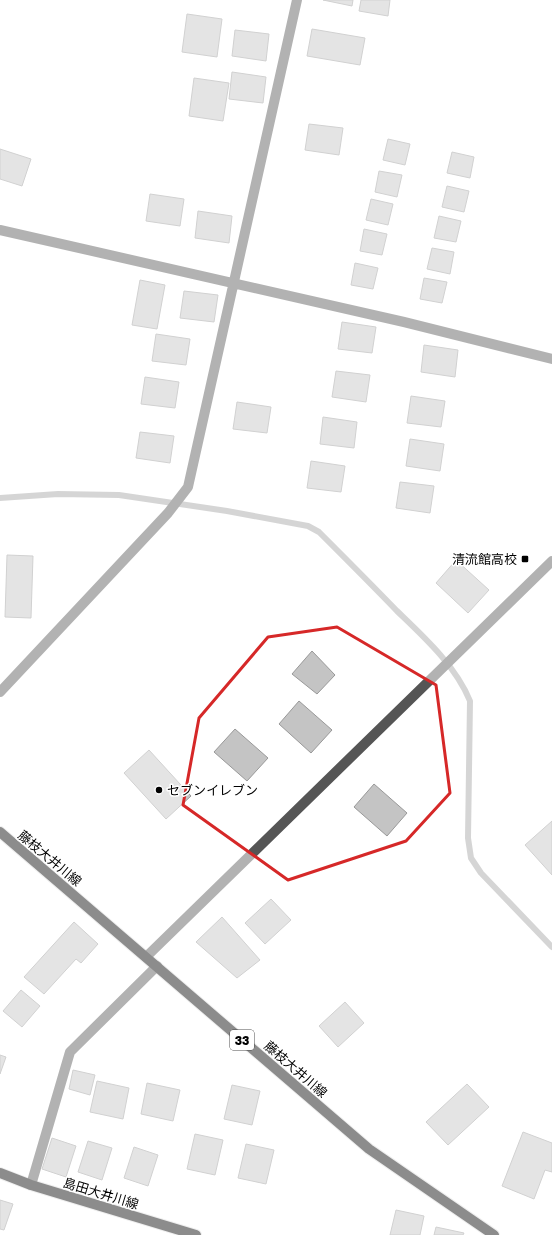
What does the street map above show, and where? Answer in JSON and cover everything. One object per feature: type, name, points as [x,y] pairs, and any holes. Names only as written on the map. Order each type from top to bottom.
[{"type":"main road","name":"藤枝大井川線","points":[[0,832],[369,1149],[494,1235]]},
{"type":"main road","name":"島田大井川線","points":[[0,1173],[31,1185],[196,1235]]},
{"type":"street","points":[[0,692],[168,513],[188,487],[235,284],[297,0]]},
{"type":"street","points":[[0,230],[404,322],[552,359]]},
{"type":"street","points":[[146,957],[552,561]]},
{"type":"street","points":[[31,1185],[70,1052],[157,966]]},
{"type":"highlighted area","points":[[337,627],[436,685],[450,793],[406,841],[288,880],[183,805],[199,718],[268,637]]},
{"type":"building","points":[[323,0],[353,0],[352,6]]},
{"type":"building","points":[[361,0],[390,0],[388,16],[359,11]]},
{"type":"building","points":[[187,14],[222,19],[217,57],[182,52]]},
{"type":"building","points":[[312,29],[365,38],[360,65],[307,56]]},
{"type":"building","points":[[235,30],[269,34],[266,61],[232,56]]},
{"type":"building","points":[[232,72],[266,77],[263,103],[229,99]]},
{"type":"building","points":[[194,78],[229,83],[223,121],[189,116]]},
{"type":"building","points":[[309,124],[343,128],[339,155],[305,150]]},
{"type":"building","points":[[388,139],[410,144],[405,165],[383,160]]},
{"type":"building","points":[[0,149],[31,159],[22,186],[0,179]]},
{"type":"building","points":[[452,152],[474,157],[470,178],[447,173]]},
{"type":"building","points":[[379,171],[402,175],[397,197],[375,192]]},
{"type":"building","points":[[447,186],[469,191],[464,212],[442,207]]},
{"type":"building","points":[[150,194],[184,199],[180,226],[146,221]]},
{"type":"building","points":[[371,199],[393,204],[388,225],[366,220]]},
{"type":"building","points":[[198,211],[232,216],[229,243],[195,238]]},
{"type":"building","points":[[439,216],[461,221],[456,242],[434,238]]},
{"type":"building","points":[[364,229],[387,234],[382,255],[360,251]]},
{"type":"building","points":[[432,248],[454,252],[450,274],[427,269]]},
{"type":"building","points":[[355,263],[378,268],[373,289],[351,285]]},
{"type":"building","points":[[424,278],[447,282],[442,303],[420,299]]},
{"type":"building","points":[[140,280],[165,285],[157,329],[132,325]]},
{"type":"building","points":[[184,291],[218,295],[214,322],[180,318]]},
{"type":"building","points":[[342,322],[376,327],[372,353],[338,349]]},
{"type":"building","points":[[156,334],[190,339],[186,365],[152,361]]},
{"type":"building","points":[[424,345],[458,350],[455,377],[421,372]]},
{"type":"building","points":[[336,371],[370,375],[366,402],[332,397]]},
{"type":"building","points":[[145,377],[179,382],[175,408],[141,404]]},
{"type":"building","points":[[411,396],[445,401],[441,427],[407,423]]},
{"type":"building","points":[[237,402],[271,407],[267,433],[233,429]]},
{"type":"building","points":[[323,417],[357,422],[354,448],[320,444]]},
{"type":"building","points":[[140,432],[174,436],[170,463],[136,458]]},
{"type":"building","points":[[410,439],[444,444],[440,471],[406,466]]},
{"type":"building","points":[[311,461],[345,466],[341,492],[307,488]]},
{"type":"building","points":[[400,482],[434,486],[430,513],[396,508]]},
{"type":"building","points":[[7,555],[33,556],[31,618],[5,617]]},
{"type":"building","points":[[456,560],[489,590],[468,613],[436,583]]},
{"type":"building","points":[[312,651],[335,675],[317,694],[292,674]]},
{"type":"building","points":[[299,701],[332,730],[311,753],[279,724]]},
{"type":"building","points":[[235,729],[268,758],[247,781],[214,752]]},
{"type":"building","points":[[149,750],[191,796],[166,819],[124,773]]},
{"type":"building","points":[[374,784],[407,813],[387,836],[354,807]]},
{"type":"building","points":[[552,821],[552,875],[525,845]]},
{"type":"building","points":[[271,899],[291,920],[265,944],[245,923]]},
{"type":"building","points":[[222,917],[260,960],[237,978],[196,942]]},
{"type":"building","points":[[74,922],[98,944],[81,963],[76,959],[44,994],[24,977]]},
{"type":"building","points":[[21,990],[40,1006],[22,1027],[3,1011]]},
{"type":"building","points":[[345,1002],[364,1023],[338,1047],[319,1026]]},
{"type":"building","points":[[0,1055],[6,1057],[0,1074]]},
{"type":"building","points":[[73,1070],[95,1075],[90,1095],[69,1089]]},
{"type":"building","points":[[97,1081],[129,1088],[123,1119],[90,1112]]},
{"type":"building","points":[[147,1083],[180,1090],[173,1121],[141,1114]]},
{"type":"building","points":[[467,1084],[489,1107],[448,1145],[426,1122]]},
{"type":"building","points":[[232,1085],[260,1091],[252,1125],[224,1119]]},
{"type":"building","points":[[523,1132],[552,1143],[552,1172],[545,1170],[534,1199],[502,1186]]},
{"type":"building","points":[[195,1134],[223,1140],[215,1175],[187,1169]]},
{"type":"building","points":[[52,1138],[76,1146],[66,1177],[42,1169]]},
{"type":"building","points":[[88,1141],[112,1148],[102,1180],[78,1172]]},
{"type":"building","points":[[246,1144],[274,1150],[266,1184],[238,1178]]},
{"type":"building","points":[[134,1147],[158,1155],[148,1186],[124,1178]]},
{"type":"building","points":[[0,1200],[13,1204],[4,1230],[0,1229]]},
{"type":"building","points":[[396,1210],[424,1216],[420,1235],[390,1235]]},
{"type":"building","points":[[436,1227],[464,1233],[463,1235],[434,1235]]},
{"type":"waterway","points":[[0,498],[58,494],[119,495],[227,511],[308,526],[319,532],[428,642],[448,664],[464,688],[470,701],[468,838],[471,858],[481,873],[552,947]]},
{"type":"place","name":"清流館高校","points":[[525,559]]},
{"type":"place","name":"セブンイレブン","points":[[159,790]]}]
